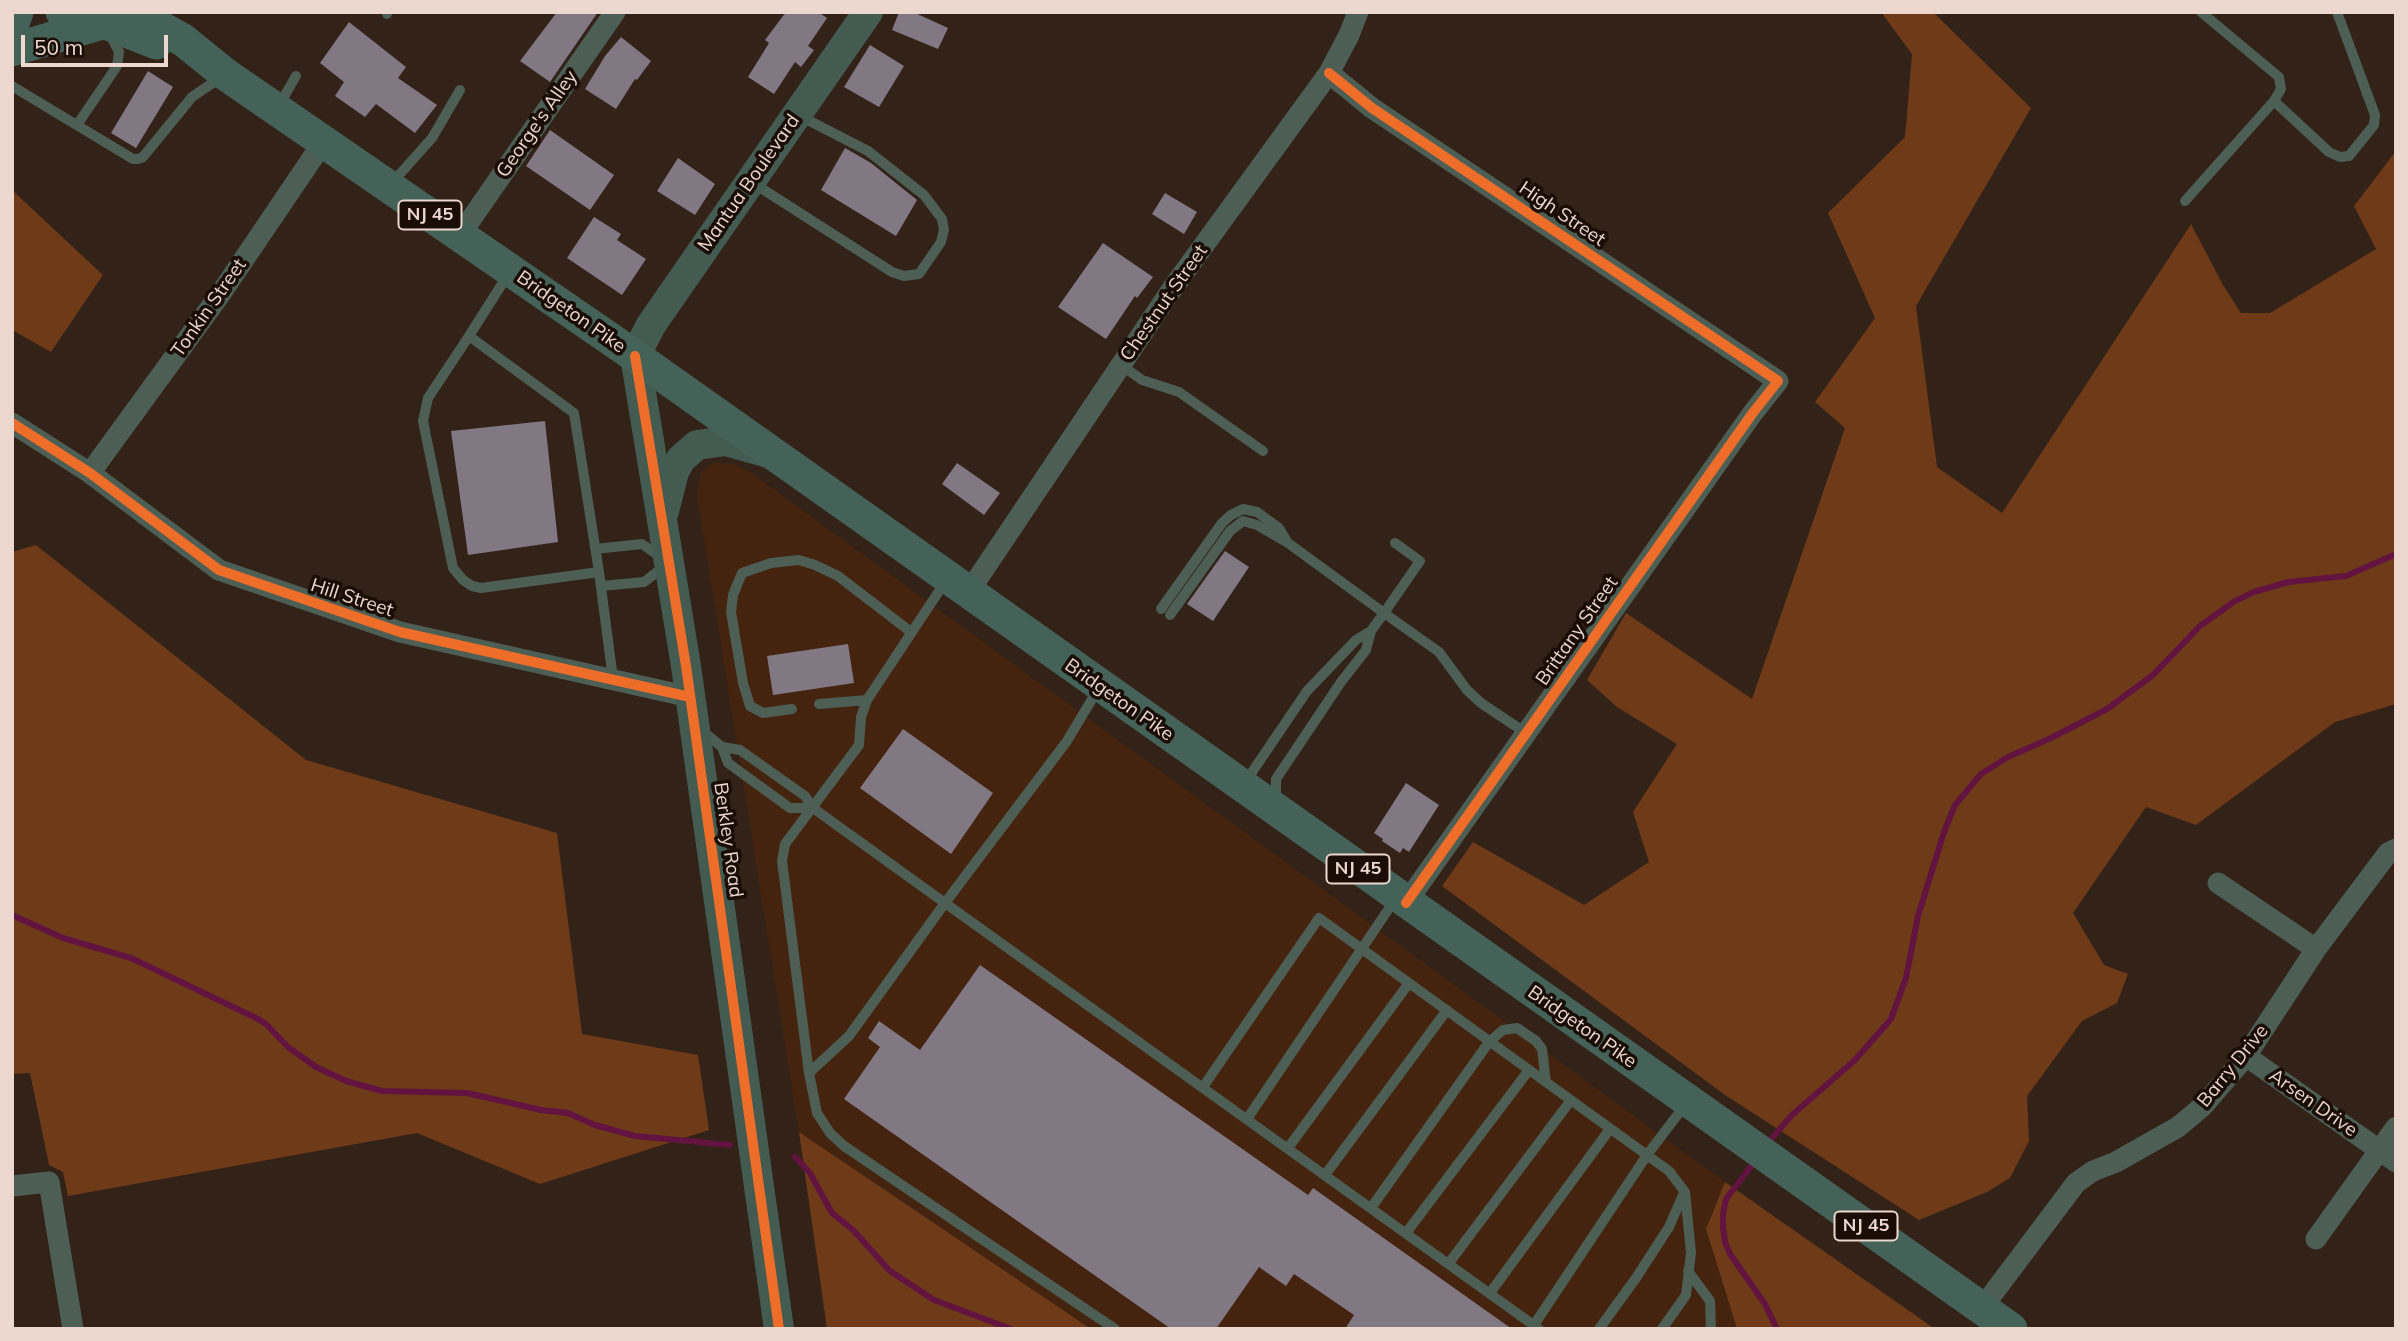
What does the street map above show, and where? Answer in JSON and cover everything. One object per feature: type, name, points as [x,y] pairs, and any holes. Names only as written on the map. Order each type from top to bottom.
[{"type":"main road","points":[[12,26],[17,12]]},
{"type":"main road","name":"NJ 45","points":[[62,12],[115,15]]},
{"type":"main road","points":[[12,50],[115,15]]},
{"type":"main road","name":"Bridgeton Pike","points":[[115,15],[150,40],[225,74],[511,270],[2011,1329]]},
{"type":"street","name":"George's Alley","points":[[460,235],[615,12]]},
{"type":"street","name":"Mantua Boulevard","points":[[635,356],[651,325],[868,12]]},
{"type":"street","name":"Chestnut Street","points":[[958,586],[1121,365],[1172,289],[1329,73],[1349,35],[1357,12]]},
{"type":"street","name":"High Street","points":[[1329,73],[1372,108],[1778,381]]},
{"type":"street","name":"Tonkin Street","points":[[90,473],[219,296],[324,141]]},
{"type":"street","name":"Berkley Road","points":[[635,356],[692,711],[779,1329]]},
{"type":"street","name":"Brittany Street","points":[[1402,900],[1778,381]]},
{"type":"street","name":"Hill Street","points":[[12,423],[90,473],[219,570],[400,632],[613,679],[692,711]]},
{"type":"street","points":[[662,522],[674,472],[681,459],[697,445],[726,441],[768,452]]},
{"type":"street","name":"Barry Drive","points":[[1982,1308],[2076,1183],[2093,1171],[2116,1162],[2178,1127],[2203,1106],[2246,1056],[2316,949],[2388,853],[2396,849]]},
{"type":"street","points":[[2218,883],[2316,949]]},
{"type":"street","name":"Arsen Drive","points":[[2246,1056],[2388,1156]]},
{"type":"street","points":[[2316,1239],[2388,1156],[2396,1127]]},
{"type":"street","points":[[12,1186],[50,1182],[73,1329]]},
{"type":"lane","points":[[2185,201],[2274,101],[2281,89],[2279,77],[2201,12]]},
{"type":"lane","points":[[2274,101],[2329,152],[2340,157],[2349,156],[2374,125],[2375,115],[2337,12]]},
{"type":"lane","points":[[77,125],[117,66],[120,57],[115,15]]},
{"type":"lane","points":[[12,86],[133,159],[138,159],[143,157],[192,97],[225,74]]},
{"type":"lane","points":[[277,108],[296,76]]},
{"type":"lane","points":[[389,186],[432,138],[460,90]]},
{"type":"lane","points":[[750,181],[892,272],[904,276],[919,274],[941,242],[944,230],[936,209],[924,195],[868,151],[797,115]]},
{"type":"lane","points":[[511,270],[428,398],[425,410],[423,421],[453,568],[457,575],[472,586],[481,588],[599,572]]},
{"type":"lane","points":[[470,336],[574,412],[613,679]]},
{"type":"lane","points":[[1121,365],[1142,380],[1179,392],[1263,451]]},
{"type":"lane","points":[[1165,612],[1222,523],[1231,514],[1243,509],[1257,512],[1279,528],[1287,543],[1300,553],[1439,652],[1467,690],[1481,703],[1525,733]]},
{"type":"lane","points":[[1276,810],[1276,779],[1366,649],[1371,631],[1420,561],[1395,543]]},
{"type":"lane","points":[[595,549],[642,544],[669,563],[644,582],[601,586]]},
{"type":"lane","points":[[792,709],[763,713],[750,706],[743,683],[732,612],[733,595],[742,573],[771,564],[799,560],[815,565],[838,576],[911,632]]},
{"type":"lane","points":[[958,586],[911,632],[867,700],[861,718],[859,745],[785,844],[782,861],[809,1073],[817,1114],[830,1133],[844,1146],[1115,1329]]},
{"type":"lane","points":[[1242,786],[1307,691],[1356,640],[1371,631]]},
{"type":"lane","points":[[809,1073],[849,1036],[1067,741],[1100,686]]},
{"type":"lane","points":[[819,704],[867,700]]},
{"type":"lane","points":[[692,711],[722,747],[728,763],[790,808],[813,808]]},
{"type":"lane","points":[[722,747],[740,750],[805,796],[813,808],[1537,1327],[1647,1156],[1688,1101]]},
{"type":"lane","points":[[1247,1119],[1362,948],[1402,900]]},
{"type":"lane","points":[[1203,1087],[1319,918],[1669,1171],[1685,1192],[1691,1253],[1685,1295],[1662,1329]]},
{"type":"lane","points":[[1288,1149],[1409,982]]},
{"type":"lane","points":[[1325,1175],[1447,1010]]},
{"type":"lane","points":[[1371,1208],[1489,1042],[1503,1030],[1517,1028],[1536,1041],[1542,1049],[1546,1082]]},
{"type":"lane","points":[[1406,1233],[1529,1070]]},
{"type":"lane","points":[[1449,1263],[1571,1100]]},
{"type":"lane","points":[[1490,1293],[1610,1129]]},
{"type":"lane","points":[[1599,1329],[1669,1227],[1685,1192]]},
{"type":"lane","points":[[1688,1271],[1710,1300],[1711,1329]]},
{"type":"shaded area","points":[[1881,12],[1933,12],[2031,108],[1916,306],[1937,467],[2002,513],[2191,224],[2241,313],[2270,313],[2376,249],[2354,206],[2396,151],[2396,704],[2335,722],[2196,825],[2146,807],[2073,913],[2104,965],[2128,974],[2117,1003],[2082,1021],[2027,1096],[2029,1141],[2010,1178],[1987,1192],[1919,1220],[1725,1095],[1442,886],[1473,842],[1584,905],[1649,862],[1633,812],[1677,744],[1617,707],[1587,680],[1626,613],[1752,699],[1845,428],[1815,402],[1875,318],[1828,213],[1905,137],[1912,54]]},
{"type":"shaded area","points":[[12,190],[103,275],[51,352],[12,330]]},
{"type":"shaded area","points":[[713,463],[731,463],[750,472],[1725,1182],[1706,1229],[1737,1329],[1091,1329],[799,1132],[697,495],[700,473]]},
{"type":"shaded area","points":[[36,545],[306,760],[557,833],[582,1034],[698,1055],[709,1130],[540,1184],[417,1133],[68,1196],[63,1172],[49,1165],[30,1073],[12,1074],[12,552]]},
{"type":"shaded area","points":[[799,1132],[1091,1329],[827,1329]]},
{"type":"shaded area","points":[[1725,1182],[1935,1329],[1737,1329],[1706,1229]]},
{"type":"building","points":[[557,12],[598,12],[550,82],[520,61]]},
{"type":"building","points":[[786,12],[818,12],[827,18],[808,46],[814,50],[801,67],[795,62],[774,94],[748,77],[769,43],[765,40]]},
{"type":"building","points":[[899,12],[913,12],[948,28],[938,49],[892,30]]},
{"type":"building","points":[[349,22],[406,67],[398,78],[437,105],[415,133],[376,104],[365,117],[335,96],[344,82],[320,63]]},
{"type":"building","points":[[621,37],[651,61],[637,80],[635,79],[616,109],[585,89],[605,56]]},
{"type":"building","points":[[870,45],[904,66],[879,107],[844,87]]},
{"type":"building","points":[[148,71],[173,87],[136,148],[111,133]]},
{"type":"building","points":[[550,130],[614,175],[590,210],[526,166]]},
{"type":"building","points":[[845,148],[871,163],[917,200],[896,236],[821,190]]},
{"type":"building","points":[[678,158],[715,184],[695,215],[657,191]]},
{"type":"building","points":[[1165,193],[1197,212],[1184,234],[1152,214]]},
{"type":"building","points":[[594,217],[621,234],[617,240],[646,259],[622,295],[567,258]]},
{"type":"building","points":[[1103,243],[1153,277],[1137,298],[1135,296],[1106,339],[1058,307]]},
{"type":"building","points":[[545,421],[558,542],[468,555],[451,431]]},
{"type":"building","points":[[957,463],[1000,493],[984,515],[942,484]]},
{"type":"building","points":[[1225,551],[1249,567],[1213,621],[1187,604]]},
{"type":"building","points":[[848,644],[854,683],[773,695],[767,656]]},
{"type":"building","points":[[903,729],[993,793],[951,854],[860,788]]},
{"type":"building","points":[[1406,783],[1439,805],[1409,852],[1403,848],[1400,853],[1374,833]]},
{"type":"building","points":[[980,965],[1308,1195],[1313,1188],[1512,1329],[1345,1329],[1354,1315],[1294,1274],[1286,1286],[1259,1267],[1216,1329],[1171,1329],[844,1099],[880,1047],[868,1038],[879,1021],[920,1050]]},
{"type":"waterway","points":[[1766,1145],[1792,1115],[1855,1060],[1891,1019],[1906,978],[1918,916],[1944,832],[1955,805],[1981,774],[2008,757],[2107,709],[2153,675],[2200,626],[2235,601],[2288,582],[2346,576],[2396,554]]},
{"type":"waterway","points":[[12,915],[63,938],[131,958],[256,1018],[266,1024],[288,1047],[316,1067],[346,1081],[382,1091],[467,1093],[541,1110],[568,1113],[595,1125],[635,1136],[730,1145]]},
{"type":"waterway","points":[[795,1157],[810,1173],[832,1213],[853,1230],[890,1271],[934,1300],[1011,1329]]},
{"type":"waterway","points":[[1756,1160],[1726,1199],[1723,1227],[1730,1254],[1765,1304],[1777,1329]]},
{"type":"cycle path","points":[[1329,73],[1372,108],[1778,381],[1406,903]]},
{"type":"cycle path","points":[[635,356],[686,666],[779,1329]]},
{"type":"cycle path","points":[[12,423],[90,473],[219,570],[400,632],[690,697]]}]
